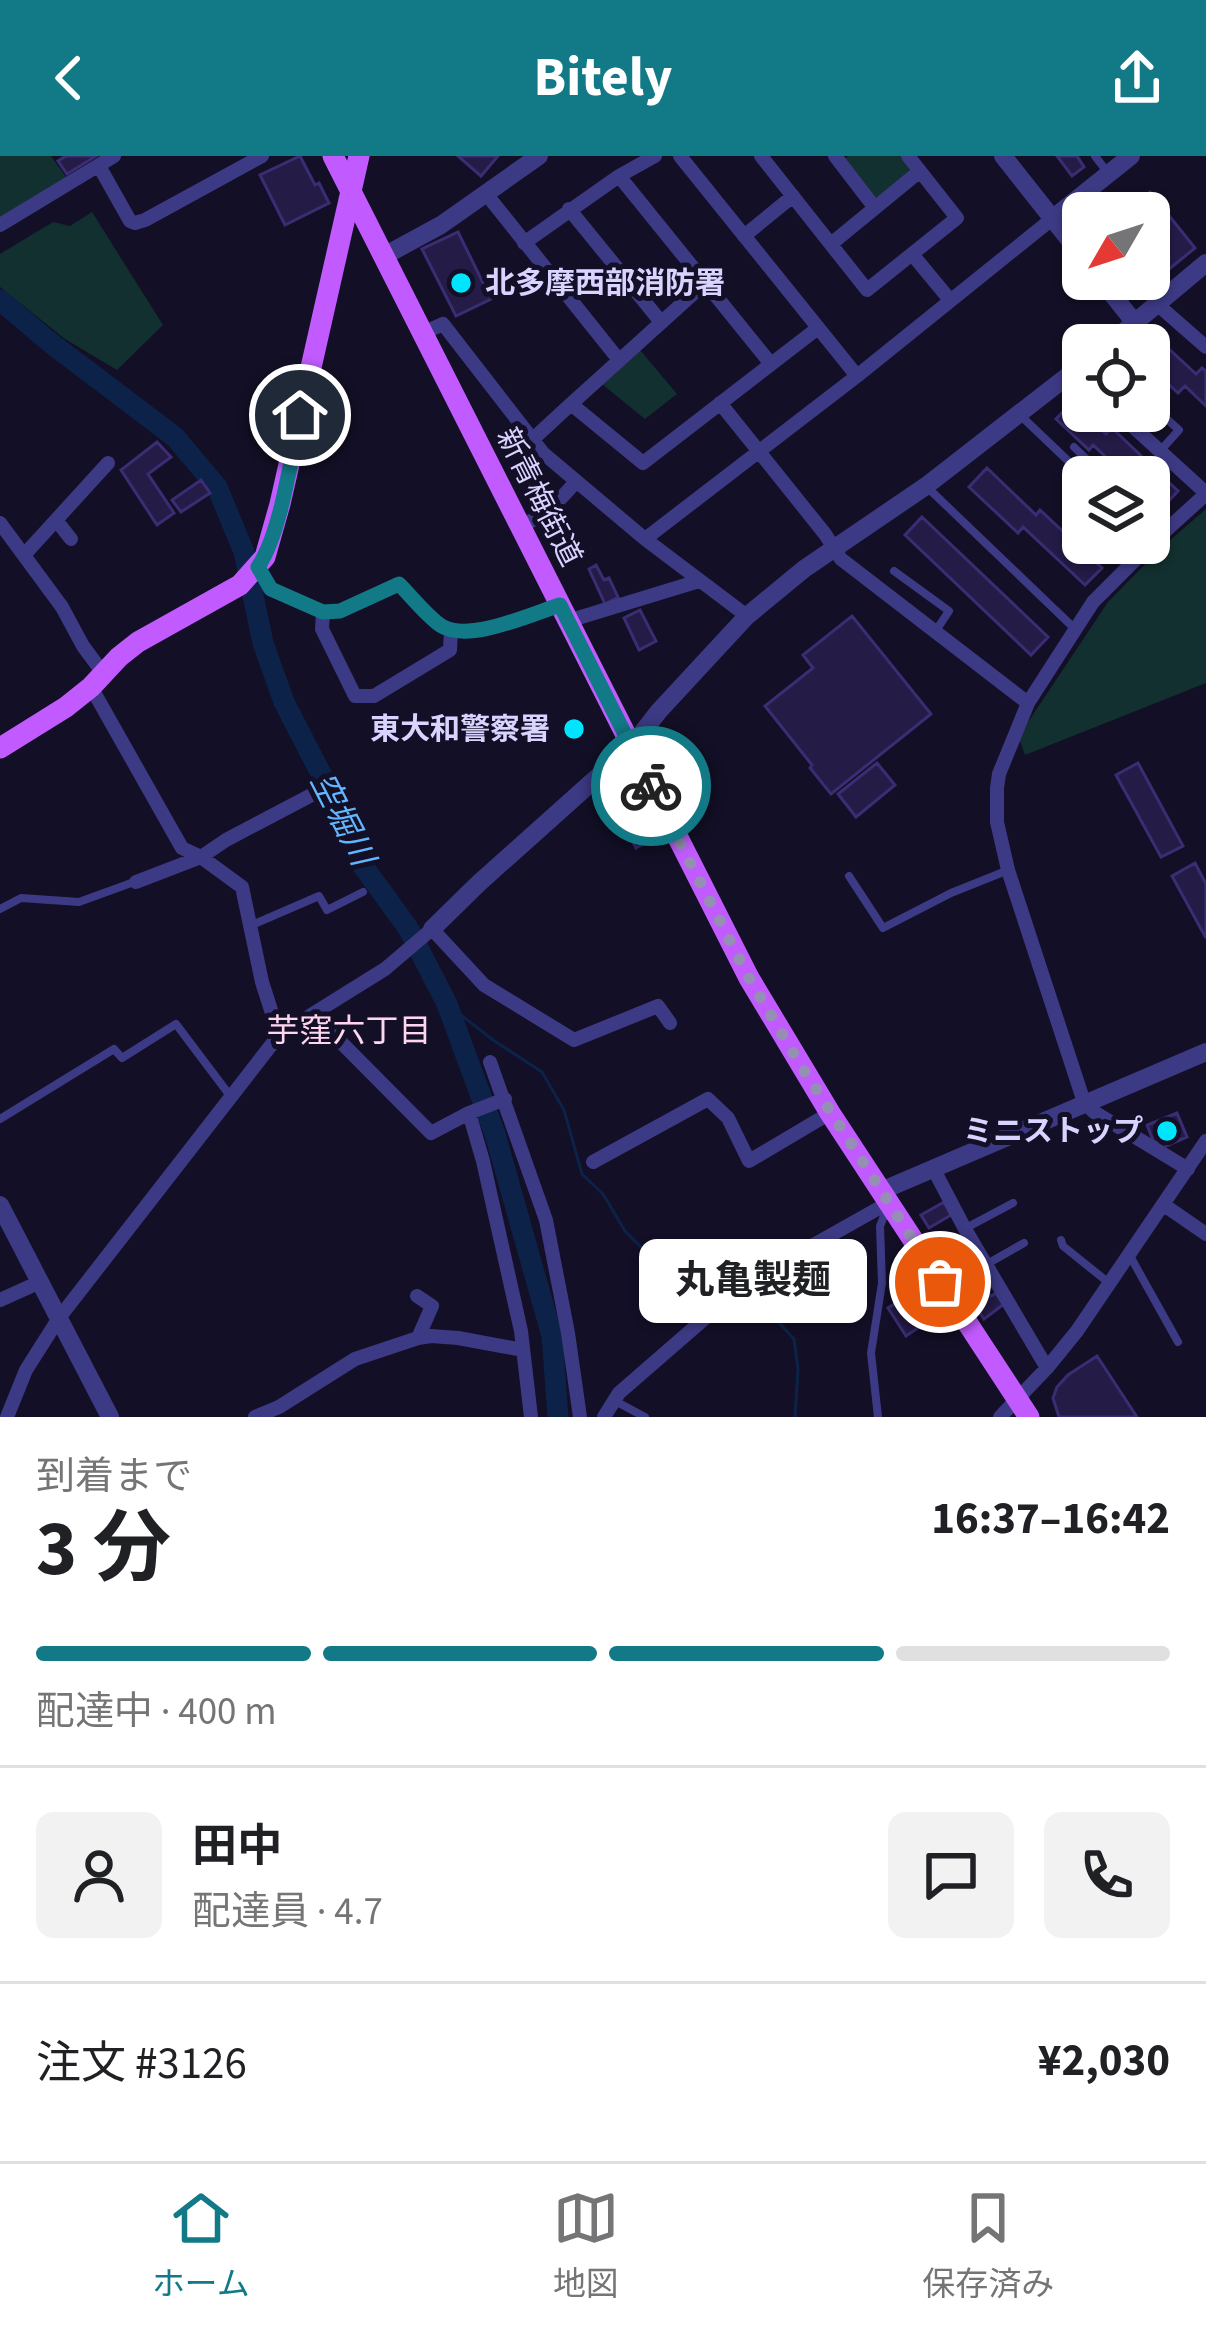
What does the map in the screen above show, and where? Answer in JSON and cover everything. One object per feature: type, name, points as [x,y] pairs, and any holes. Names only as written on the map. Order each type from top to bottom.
[{"type":"main road","name":"新青梅街道","points":[[333,156],[749,978],[830,1113],[1024,1408]]},
{"type":"main road","points":[[0,748],[66,707],[138,642],[240,585],[265,557],[358,156]]},
{"type":"street","points":[[0,225],[114,156]]},
{"type":"street","points":[[99,166],[135,223],[262,156]]},
{"type":"street","points":[[384,256],[441,225],[539,156]]},
{"type":"street","points":[[524,243],[569,208],[656,156]]},
{"type":"street","points":[[680,156],[857,376]]},
{"type":"street","points":[[761,156],[867,290],[957,218],[908,156]]},
{"type":"street","points":[[835,156],[875,208]]},
{"type":"street","points":[[1004,156],[1062,231]]},
{"type":"street","points":[[645,539],[1132,156]]},
{"type":"street","points":[[831,244],[920,172]]},
{"type":"street","points":[[619,176],[771,364]]},
{"type":"street","points":[[487,195],[620,360]]},
{"type":"street","points":[[744,236],[793,196]]},
{"type":"street","points":[[569,208],[661,322]]},
{"type":"street","points":[[912,254],[950,300]]},
{"type":"street","points":[[1117,300],[1135,323],[1206,263]]},
{"type":"street","points":[[532,440],[705,283]]},
{"type":"street","points":[[1158,304],[1206,347]]},
{"type":"street","points":[[423,333],[443,324],[532,440],[575,483],[746,616]]},
{"type":"street","points":[[571,404],[644,463],[818,328]]},
{"type":"street","points":[[7,1417],[26,1370],[59,1318],[279,1035],[398,959],[632,747],[671,697],[776,590],[1062,386]]},
{"type":"street","points":[[720,403],[841,560],[1028,703]]},
{"type":"street","points":[[1139,432],[1206,494],[1170,524]]},
{"type":"street","points":[[25,554],[108,464]]},
{"type":"street","points":[[520,527],[549,511],[575,483]]},
{"type":"street","points":[[56,520],[70,539]]},
{"type":"street","points":[[0,523],[62,607],[182,848],[242,887],[262,982],[279,1035]]},
{"type":"street","points":[[1128,564],[1075,629],[1028,703],[999,774],[997,822],[1008,870],[1084,1102],[1188,1169]]},
{"type":"street","points":[[258,567],[271,589],[323,612],[340,611],[399,584],[441,626],[475,632],[699,581]]},
{"type":"street","points":[[323,612],[322,629],[355,696],[374,696],[450,650],[451,630]]},
{"type":"street","points":[[136,882],[201,857],[321,790]]},
{"type":"street","points":[[428,932],[484,985],[574,1040],[658,1006],[670,1023]]},
{"type":"street","points":[[313,1014],[431,1133],[506,1099]]},
{"type":"street","points":[[604,1417],[619,1393],[718,1302],[885,1197],[933,1168],[1206,1052]]},
{"type":"street","points":[[490,1062],[546,1220],[580,1417]]},
{"type":"street","points":[[593,1162],[708,1099],[728,1118],[748,1161],[830,1113]]},
{"type":"street","points":[[469,1113],[484,1161],[524,1350],[531,1417]]},
{"type":"street","points":[[1000,1417],[1024,1408],[1206,1141]]},
{"type":"street","points":[[933,1168],[1047,1368]]},
{"type":"street","points":[[1164,1204],[1206,1234]]},
{"type":"street","points":[[0,1205],[110,1417]]},
{"type":"street","points":[[0,1300],[40,1282]]},
{"type":"street","points":[[416,1296],[432,1306],[418,1338]]},
{"type":"street","points":[[255,1417],[279,1408],[355,1359],[418,1338],[458,1338],[524,1350]]},
{"type":"lane","points":[[1095,156],[1109,174]]},
{"type":"lane","points":[[1019,415],[1062,456]]},
{"type":"lane","points":[[1160,451],[1179,430],[1170,422]]},
{"type":"lane","points":[[1074,447],[1083,456]]},
{"type":"lane","points":[[926,486],[1075,629]]},
{"type":"lane","points":[[894,571],[949,610],[935,632]]},
{"type":"lane","points":[[849,876],[883,928],[951,892],[1008,870]]},
{"type":"lane","points":[[0,909],[21,898],[79,902],[136,882]]},
{"type":"lane","points":[[252,925],[320,896],[327,910],[363,892]]},
{"type":"lane","points":[[0,1119],[114,1049],[122,1058],[176,1024],[231,1097]]},
{"type":"lane","points":[[878,1417],[871,1353],[882,1283],[880,1226],[885,1197]]},
{"type":"lane","points":[[965,1228],[1013,1203]]},
{"type":"lane","points":[[1061,1240],[1110,1283]]},
{"type":"lane","points":[[986,1264],[1024,1243]]},
{"type":"lane","points":[[1129,1255],[1178,1342]]},
{"type":"lane","points":[[614,1401],[645,1417]]},
{"type":"green space","points":[[0,156],[51,156],[67,178],[0,220]]},
{"type":"green space","points":[[848,156],[901,156],[913,172],[875,202],[843,160]]},
{"type":"green space","points":[[92,212],[163,325],[117,370],[65,339],[0,287],[0,254],[53,222],[70,226]]},
{"type":"green space","points":[[640,350],[677,394],[645,419],[602,384]]},
{"type":"green space","points":[[1206,509],[1206,683],[1025,755],[1020,741],[1028,722],[1108,602],[1145,564],[1170,564],[1170,540]]},
{"type":"building","points":[[66,156],[96,156],[67,174],[58,161]]},
{"type":"building","points":[[300,156],[329,203],[285,225],[260,175]]},
{"type":"building","points":[[458,156],[498,156],[481,176]]},
{"type":"building","points":[[1057,156],[1077,156],[1084,167],[1072,176]]},
{"type":"building","points":[[1170,217],[1195,248],[1170,268]]},
{"type":"building","points":[[458,232],[491,299],[456,316],[422,249]]},
{"type":"building","points":[[1170,350],[1196,374],[1202,368],[1206,371],[1206,406],[1185,386],[1178,393],[1170,386]]},
{"type":"building","points":[[1070,432],[1116,432],[1141,456],[1105,456],[1093,445],[1089,450]]},
{"type":"building","points":[[157,442],[171,457],[148,474],[174,513],[157,525],[121,470]]},
{"type":"building","points":[[987,468],[1036,515],[1040,510],[1062,531],[1062,563],[1023,527],[1018,533],[969,487]]},
{"type":"building","points":[[201,480],[210,493],[181,512],[172,500]]},
{"type":"building","points":[[922,517],[1048,637],[1031,655],[905,535]]},
{"type":"building","points":[[1063,564],[1102,568],[1085,585]]},
{"type":"building","points":[[596,565],[618,597],[605,604],[589,569]]},
{"type":"building","points":[[640,610],[656,641],[639,650],[624,618]]},
{"type":"building","points":[[852,616],[931,714],[831,794],[765,706],[813,668],[803,655]]},
{"type":"building","points":[[877,763],[895,785],[856,817],[838,794]]},
{"type":"building","points":[[1138,763],[1183,846],[1161,857],[1116,775]]},
{"type":"building","points":[[622,792],[647,842],[636,848],[610,798]]},
{"type":"building","points":[[1195,863],[1206,884],[1206,938],[1172,876]]},
{"type":"building","name":"ミニストップ","points":[[1177,1113],[1187,1137],[1166,1146],[1163,1139],[1154,1143],[1147,1125]]},
{"type":"building","points":[[944,1202],[951,1215],[929,1228],[921,1215]]},
{"type":"building","points":[[921,1287],[939,1314],[906,1336],[888,1308]]},
{"type":"building","points":[[996,1293],[1004,1304],[984,1319],[974,1304]]},
{"type":"building","points":[[1097,1356],[1137,1417],[1059,1417],[1053,1398],[1057,1387]]},
{"type":"waterway","name":"空堀川","points":[[0,300],[175,437],[217,487],[244,552],[263,643],[284,702],[352,834],[363,866],[408,928],[447,1004],[495,1134],[552,1336],[558,1417]]},
{"type":"waterway","points":[[447,1004],[542,1072],[564,1110],[582,1174],[603,1194],[625,1231],[643,1249],[670,1242],[704,1292],[714,1298]]},
{"type":"waterway","points":[[723,1302],[728,1305],[748,1289],[794,1339],[798,1369],[795,1417]]},
{"type":"way so far","points":[[651,786],[749,978],[940,1282]]},
{"type":"place","name":"北多摩西部消防署","points":[[461,283]]},
{"type":"place","name":"東大和警察署","points":[[574,729]]},
{"type":"place","name":"ミニストップ","points":[[1167,1131]]},
{"type":"place","name":"丸亀製麺","points":[[940,1282]]},
{"type":"district","name":"芋窪六丁目","points":[[349,1031]]},
{"type":"route","points":[[300,415],[280,503],[258,567],[271,589],[323,612],[340,611],[399,584],[441,626],[475,632],[560,605],[651,786]]}]
